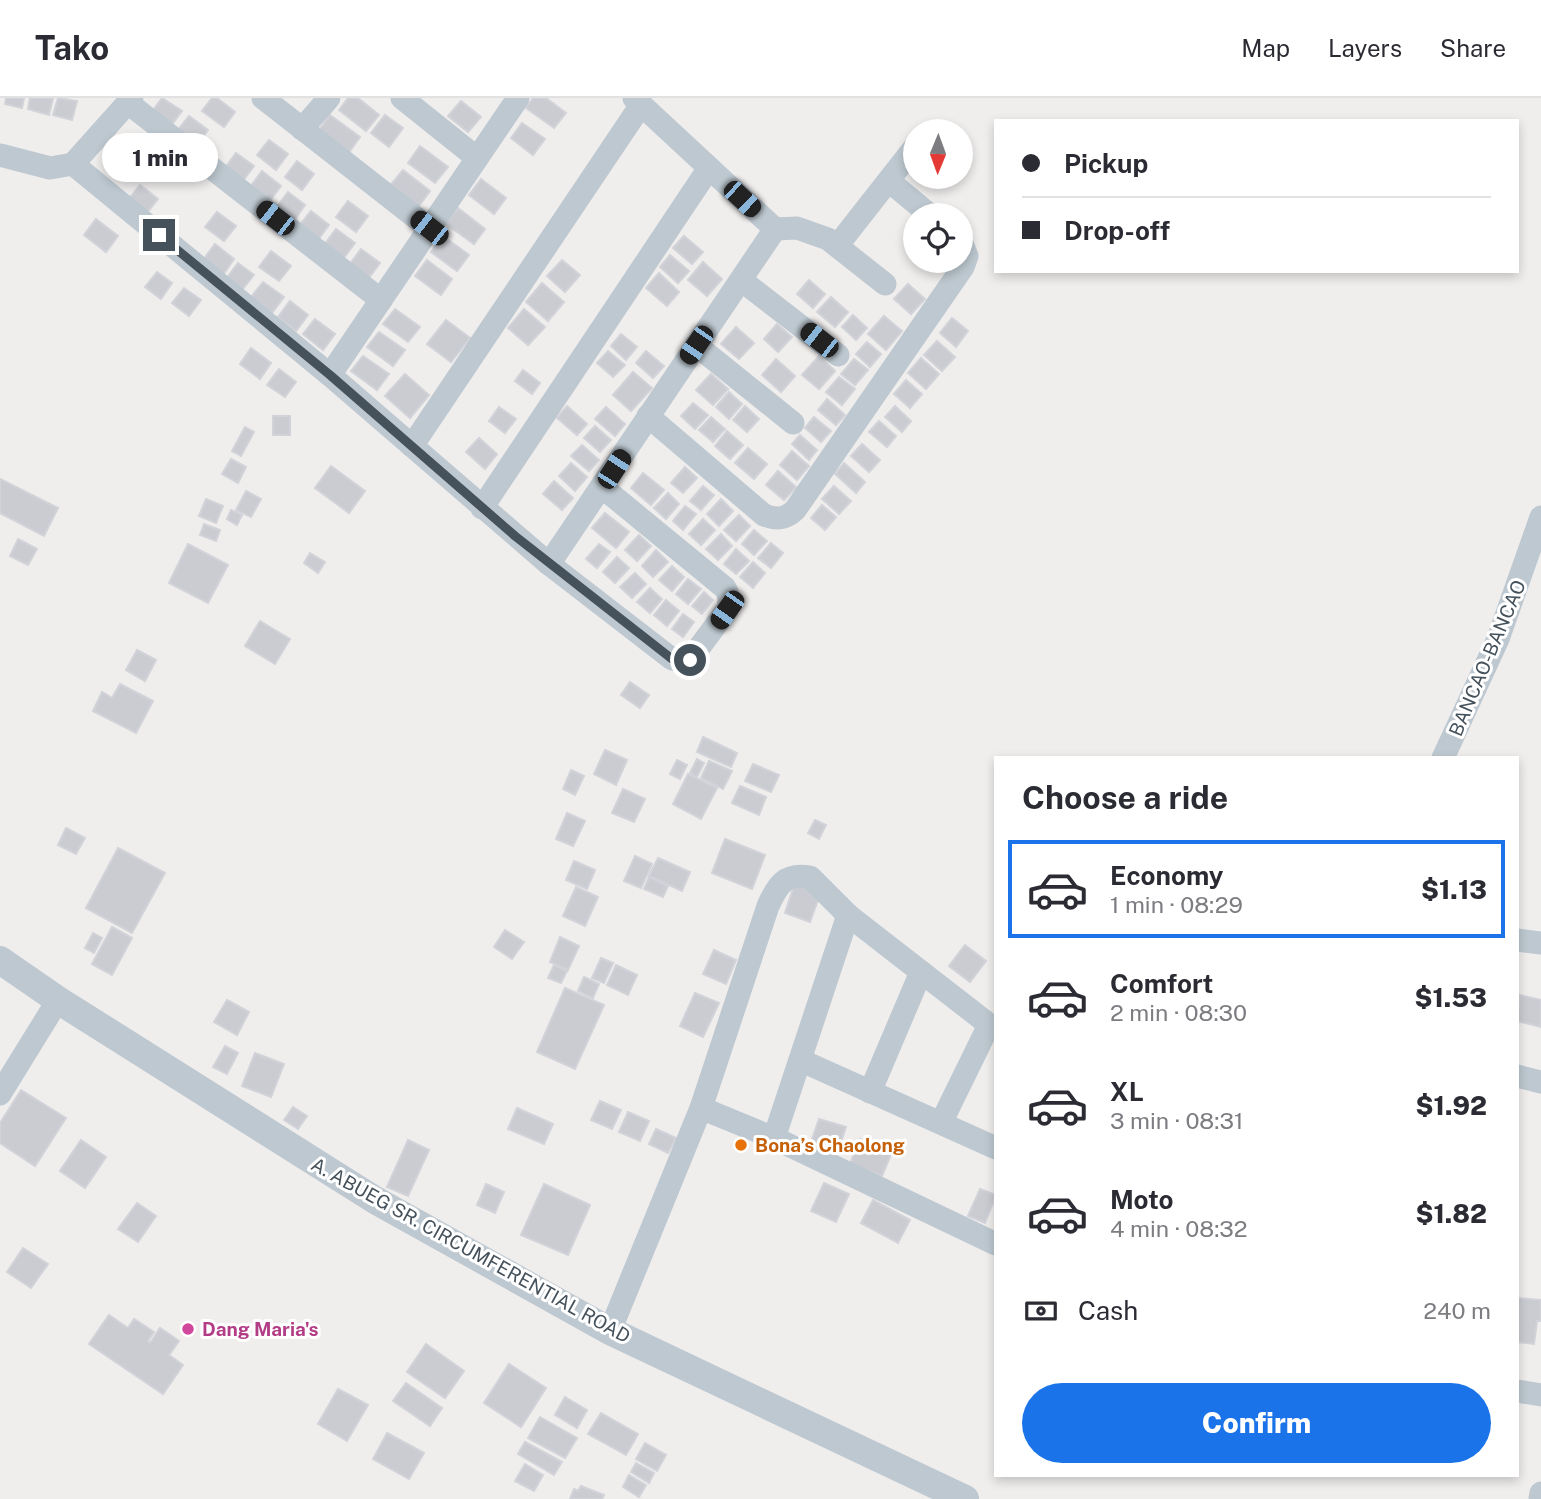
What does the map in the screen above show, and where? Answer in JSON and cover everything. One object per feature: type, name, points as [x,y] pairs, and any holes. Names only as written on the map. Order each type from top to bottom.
[{"type":"street","points":[[263,98],[429,228]]},
{"type":"street","points":[[302,129],[329,98]]},
{"type":"street","points":[[401,98],[477,158]]},
{"type":"street","points":[[330,375],[519,98]]},
{"type":"street","points":[[0,155],[50,168],[74,164],[130,100],[381,300]]},
{"type":"street","points":[[412,446],[638,101],[775,229],[797,228],[814,233],[837,246],[885,284]]},
{"type":"street","points":[[837,246],[903,163]]},
{"type":"street","points":[[74,164],[330,375],[549,564],[672,659],[690,660],[727,610],[729,599],[725,588],[602,487]]},
{"type":"street","points":[[482,508],[709,168]]},
{"type":"street","points":[[889,181],[916,203]]},
{"type":"street","points":[[549,564],[775,229]]},
{"type":"street","points":[[648,416],[764,515],[780,519],[788,517],[959,273]]},
{"type":"street","points":[[741,280],[838,355]]},
{"type":"street","points":[[696,345],[793,423]]},
{"type":"street","name":"BANCAO-BANCAO","points":[[1444,756],[1499,639],[1541,517]]},
{"type":"street","points":[[610,1331],[701,1108],[768,906],[784,880],[792,876],[810,877],[848,915],[992,1027],[941,1123]]},
{"type":"street","points":[[774,1138],[848,915]]},
{"type":"street","points":[[1519,940],[1541,943]]},
{"type":"street","name":"A. ABUEG SR. CIRCUMFERENTIAL ROAD","points":[[0,960],[58,1000],[375,1200],[610,1331],[965,1499]]},
{"type":"street","points":[[870,1092],[921,972]]},
{"type":"street","points":[[0,1094],[58,1000]]},
{"type":"street","points":[[800,1060],[994,1146]]},
{"type":"street","points":[[1519,1076],[1541,1082]]},
{"type":"street","points":[[701,1108],[774,1138],[994,1243]]},
{"type":"street","points":[[1519,1391],[1541,1395]]},
{"type":"street","points":[[1540,1499],[1541,1493]]},
{"type":"building","points":[[6,98],[24,98],[22,108],[5,104]]},
{"type":"building","points":[[30,98],[53,98],[49,115],[28,109]]},
{"type":"building","points":[[58,98],[77,101],[72,120],[53,115]]},
{"type":"building","points":[[162,98],[182,111],[170,127],[151,113]]},
{"type":"building","points":[[212,98],[217,98],[235,112],[224,127],[202,111]]},
{"type":"building","points":[[348,98],[358,98],[379,115],[366,131],[339,110]]},
{"type":"building","points":[[533,98],[546,98],[566,113],[554,128],[526,108]]},
{"type":"building","points":[[461,101],[481,117],[468,132],[448,116]]},
{"type":"building","points":[[330,115],[360,137],[347,155],[317,133]]},
{"type":"building","points":[[385,115],[403,128],[389,147],[371,133]]},
{"type":"building","points":[[189,116],[208,130],[196,146],[177,131]]},
{"type":"building","points":[[522,123],[545,139],[533,155],[511,138]]},
{"type":"building","points":[[269,140],[288,154],[276,170],[257,155]]},
{"type":"building","points":[[420,146],[448,167],[435,183],[408,163]]},
{"type":"building","points":[[236,153],[254,166],[242,182],[224,169]]},
{"type":"building","points":[[297,161],[314,174],[302,190],[285,177]]},
{"type":"building","points":[[403,170],[430,191],[416,210],[388,188]]},
{"type":"building","points":[[262,171],[281,186],[269,202],[250,187]]},
{"type":"building","points":[[481,179],[506,198],[494,214],[469,195]]},
{"type":"building","points":[[140,185],[158,199],[146,214],[128,200]]},
{"type":"building","points":[[288,192],[305,205],[294,221],[276,208]]},
{"type":"building","points":[[348,201],[368,216],[356,232],[336,217]]},
{"type":"building","points":[[458,208],[485,229],[474,244],[446,224]]},
{"type":"building","points":[[311,211],[329,225],[317,241],[298,227]]},
{"type":"building","points":[[217,212],[236,226],[224,241],[205,227]]},
{"type":"building","points":[[96,219],[118,236],[106,252],[84,235]]},
{"type":"building","points":[[336,229],[355,243],[343,259],[324,245]]},
{"type":"building","points":[[443,236],[469,255],[457,271],[431,252]]},
{"type":"building","points":[[684,236],[703,252],[692,264],[673,248]]},
{"type":"building","points":[[215,244],[234,259],[223,275],[203,260]]},
{"type":"building","points":[[361,249],[380,263],[368,279],[349,265]]},
{"type":"building","points":[[271,251],[291,266],[279,281],[259,267]]},
{"type":"building","points":[[670,255],[689,271],[678,283],[660,267]]},
{"type":"building","points":[[427,260],[452,279],[441,295],[415,276]]},
{"type":"building","points":[[562,260],[580,275],[565,292],[547,276]]},
{"type":"building","points":[[703,262],[722,279],[707,296],[688,280]]},
{"type":"building","points":[[238,263],[254,275],[242,290],[226,279]]},
{"type":"building","points":[[157,272],[172,283],[161,299],[145,287]]},
{"type":"building","points":[[659,273],[679,292],[667,306],[646,288]]},
{"type":"building","points":[[809,280],[825,294],[813,308],[797,294]]},
{"type":"building","points":[[263,282],[284,297],[272,313],[251,297]]},
{"type":"building","points":[[542,283],[564,302],[548,321],[526,302]]},
{"type":"building","points":[[908,284],[925,299],[911,314],[894,299]]},
{"type":"building","points":[[184,288],[201,300],[189,316],[172,303]]},
{"type":"building","points":[[831,297],[848,312],[835,327],[817,312]]},
{"type":"building","points":[[290,301],[308,315],[296,331],[278,317]]},
{"type":"building","points":[[395,309],[420,327],[408,342],[383,324]]},
{"type":"building","points":[[524,309],[545,327],[528,345],[508,328]]},
{"type":"building","points":[[853,315],[867,328],[856,340],[842,327]]},
{"type":"building","points":[[884,316],[902,331],[886,350],[868,334]]},
{"type":"building","points":[[952,318],[968,331],[956,347],[940,333]]},
{"type":"building","points":[[315,319],[335,334],[323,350],[303,334]]},
{"type":"building","points":[[446,320],[470,338],[451,362],[427,344]]},
{"type":"building","points":[[777,324],[792,337],[778,352],[764,339]]},
{"type":"building","points":[[736,327],[754,343],[739,359],[721,344]]},
{"type":"building","points":[[379,332],[405,350],[393,366],[367,347]]},
{"type":"building","points":[[621,334],[637,347],[626,360],[611,346]]},
{"type":"building","points":[[937,341],[955,357],[942,371],[924,355]]},
{"type":"building","points":[[867,342],[881,354],[870,367],[856,354]]},
{"type":"building","points":[[251,348],[271,363],[260,379],[240,364]]},
{"type":"building","points":[[608,351],[625,365],[613,377],[597,363]]},
{"type":"building","points":[[646,351],[664,366],[653,378],[636,363]]},
{"type":"building","points":[[363,356],[389,374],[377,390],[351,371]]},
{"type":"building","points":[[819,356],[835,371],[819,389],[802,375]]},
{"type":"building","points":[[921,358],[939,374],[926,389],[908,373]]},
{"type":"building","points":[[776,359],[795,376],[781,392],[762,375]]},
{"type":"building","points":[[854,359],[868,370],[855,385],[841,374]]},
{"type":"building","points":[[279,369],[296,382],[285,397],[267,385]]},
{"type":"building","points":[[523,370],[540,383],[532,394],[515,381]]},
{"type":"building","points":[[633,372],[652,388],[631,411],[613,395]]},
{"type":"building","points":[[405,374],[429,395],[410,418],[385,396]]},
{"type":"building","points":[[711,374],[728,389],[713,405],[696,390]]},
{"type":"building","points":[[839,377],[855,389],[842,405],[826,392]]},
{"type":"building","points":[[906,380],[922,394],[910,408],[894,394]]},
{"type":"building","points":[[729,392],[742,404],[729,419],[716,407]]},
{"type":"building","points":[[827,399],[845,415],[836,425],[818,410]]},
{"type":"building","points":[[693,403],[708,415],[695,429],[681,416]]},
{"type":"building","points":[[567,406],[587,424],[577,435],[557,418]]},
{"type":"building","points":[[745,406],[759,419],[747,432],[733,420]]},
{"type":"building","points":[[895,406],[911,421],[902,432],[885,417]]},
{"type":"building","points":[[499,407],[516,419],[505,433],[489,421]]},
{"type":"building","points":[[606,407],[625,424],[615,436],[595,419]]},
{"type":"building","points":[[273,416],[290,416],[290,435],[273,435]]},
{"type":"building","points":[[711,417],[725,429],[713,442],[699,430]]},
{"type":"building","points":[[814,417],[831,431],[821,442],[805,428]]},
{"type":"building","points":[[879,421],[896,436],[887,447],[869,432]]},
{"type":"building","points":[[595,426],[611,440],[600,452],[584,438]]},
{"type":"building","points":[[245,427],[254,432],[241,456],[232,451]]},
{"type":"building","points":[[727,431],[743,445],[730,459],[715,446]]},
{"type":"building","points":[[800,435],[817,450],[809,460],[792,444]]},
{"type":"building","points":[[479,438],[497,454],[485,469],[466,452]]},
{"type":"building","points":[[862,444],[880,460],[869,472],[851,456]]},
{"type":"building","points":[[582,445],[599,460],[589,471],[571,456]]},
{"type":"building","points":[[748,448],[767,464],[754,479],[735,463]]},
{"type":"building","points":[[792,451],[809,466],[797,480],[780,465]]},
{"type":"building","points":[[231,459],[246,467],[238,483],[222,474]]},
{"type":"building","points":[[571,463],[587,477],[575,491],[559,476]]},
{"type":"building","points":[[844,463],[865,482],[856,493],[835,474]]},
{"type":"building","points":[[331,466],[365,491],[349,513],[315,488]]},
{"type":"building","points":[[685,467],[697,478],[683,493],[671,483]]},
{"type":"building","points":[[778,471],[796,487],[784,500],[766,485]]},
{"type":"building","points":[[643,473],[664,490],[651,505],[631,488]]},
{"type":"building","points":[[0,479],[58,508],[44,536],[0,513]]},
{"type":"building","points":[[554,481],[573,498],[562,510],[543,494]]},
{"type":"building","points":[[703,486],[714,495],[701,510],[690,501]]},
{"type":"building","points":[[834,486],[851,501],[839,514],[822,499]]},
{"type":"building","points":[[246,491],[261,499],[251,517],[236,510]]},
{"type":"building","points":[[668,493],[679,504],[666,519],[654,508]]},
{"type":"building","points":[[206,499],[223,506],[216,523],[199,516]]},
{"type":"building","points":[[721,499],[733,511],[719,526],[707,514]]},
{"type":"building","points":[[822,505],[836,517],[825,530],[811,518]]},
{"type":"building","points":[[685,506],[696,514],[683,530],[673,521]]},
{"type":"building","points":[[231,510],[242,515],[237,525],[227,519]]},
{"type":"building","points":[[605,513],[629,532],[616,548],[592,528]]},
{"type":"building","points":[[739,515],[750,526],[736,541],[724,530]]},
{"type":"building","points":[[703,519],[715,530],[701,545],[689,534]]},
{"type":"building","points":[[204,524],[220,530],[216,541],[200,535]]},
{"type":"building","points":[[754,530],[767,541],[754,555],[742,544]]},
{"type":"building","points":[[721,534],[732,546],[718,560],[706,549]]},
{"type":"building","points":[[639,535],[651,546],[637,561],[625,550]]},
{"type":"building","points":[[18,539],[37,549],[28,565],[10,556]]},
{"type":"building","points":[[771,543],[783,553],[771,568],[758,558]]},
{"type":"building","points":[[188,544],[228,565],[208,603],[169,583]]},
{"type":"building","points":[[599,544],[610,552],[597,568],[586,559]]},
{"type":"building","points":[[736,549],[749,561],[736,574],[724,564]]},
{"type":"building","points":[[656,550],[668,562],[653,577],[642,566]]},
{"type":"building","points":[[310,553],[325,562],[318,573],[304,563]]},
{"type":"building","points":[[617,557],[629,568],[615,583],[603,572]]},
{"type":"building","points":[[753,562],[765,573],[753,588],[740,577]]},
{"type":"building","points":[[672,566],[684,577],[672,591],[659,580]]},
{"type":"building","points":[[635,573],[646,584],[632,598],[620,587]]},
{"type":"building","points":[[688,579],[701,589],[688,604],[676,594]]},
{"type":"building","points":[[650,588],[662,599],[650,613],[637,602]]},
{"type":"building","points":[[704,592],[713,600],[702,614],[692,606]]},
{"type":"building","points":[[666,600],[679,611],[667,626],[654,615]]},
{"type":"building","points":[[683,614],[694,622],[683,637],[672,629]]},
{"type":"building","points":[[260,621],[290,639],[275,664],[245,646]]},
{"type":"building","points":[[137,650],[156,660],[145,681],[126,670]]},
{"type":"building","points":[[630,682],[649,695],[640,708],[621,695]]},
{"type":"building","points":[[120,684],[153,701],[136,733],[93,711],[102,692],[112,698]]},
{"type":"building","points":[[703,737],[737,753],[731,767],[697,752]]},
{"type":"building","points":[[605,750],[627,760],[616,785],[594,774]]},
{"type":"building","points":[[697,759],[704,763],[697,777],[690,773]]},
{"type":"building","points":[[677,760],[687,765],[680,779],[670,774]]},
{"type":"building","points":[[709,761],[732,771],[723,789],[701,778]]},
{"type":"building","points":[[753,764],[779,775],[771,792],[745,781]]},
{"type":"building","points":[[571,770],[584,776],[575,795],[563,789]]},
{"type":"building","points":[[688,774],[717,788],[701,819],[673,804]]},
{"type":"building","points":[[740,786],[766,797],[759,815],[732,803]]},
{"type":"building","points":[[623,789],[645,799],[634,822],[612,813]]},
{"type":"building","points":[[567,813],[585,821],[573,846],[556,839]]},
{"type":"building","points":[[815,820],[826,825],[819,839],[808,833]]},
{"type":"building","points":[[66,828],[85,838],[76,854],[58,845]]},
{"type":"building","points":[[725,839],[765,855],[752,889],[712,873]]},
{"type":"building","points":[[118,848],[165,873],[132,933],[86,908]]},
{"type":"building","points":[[635,856],[652,864],[641,888],[624,881]]},
{"type":"building","points":[[658,858],[690,872],[682,891],[649,876]]},
{"type":"building","points":[[574,861],[595,870],[587,889],[566,880]]},
{"type":"building","points":[[649,877],[668,886],[663,897],[644,889]]},
{"type":"building","points":[[796,880],[822,889],[810,922],[785,913]]},
{"type":"building","points":[[576,887],[598,897],[585,926],[563,916]]},
{"type":"building","points":[[112,927],[132,938],[112,975],[92,964]]},
{"type":"building","points":[[505,930],[524,942],[512,959],[494,947]]},
{"type":"building","points":[[93,933],[102,938],[94,953],[85,948]]},
{"type":"building","points":[[560,937],[579,946],[568,970],[550,962]]},
{"type":"building","points":[[965,945],[986,961],[970,982],[949,966]]},
{"type":"building","points":[[714,950],[736,960],[726,984],[703,974]]},
{"type":"building","points":[[601,958],[613,963],[604,983],[592,978]]},
{"type":"building","points":[[554,965],[567,971],[561,983],[548,978]]},
{"type":"building","points":[[616,965],[637,975],[628,995],[607,985]]},
{"type":"building","points":[[584,977],[599,984],[593,998],[578,991]]},
{"type":"building","points":[[565,988],[604,1005],[575,1069],[537,1052]]},
{"type":"building","points":[[695,993],[719,1003],[703,1037],[680,1026]]},
{"type":"building","points":[[1520,995],[1541,1000],[1541,1027],[1519,1022]]},
{"type":"building","points":[[227,1000],[249,1012],[237,1035],[214,1022]]},
{"type":"building","points":[[225,1046],[238,1053],[227,1074],[213,1067]]},
{"type":"building","points":[[255,1053],[284,1064],[271,1097],[242,1086]]},
{"type":"building","points":[[21,1090],[66,1118],[35,1166],[0,1143],[0,1123]]},
{"type":"building","points":[[600,1101],[621,1110],[612,1129],[591,1120]]},
{"type":"building","points":[[293,1107],[307,1116],[298,1129],[284,1120]]},
{"type":"building","points":[[517,1108],[553,1124],[544,1144],[508,1129]]},
{"type":"building","points":[[628,1112],[649,1121],[640,1141],[619,1132]]},
{"type":"building","points":[[819,1119],[846,1127],[838,1151],[811,1142]]},
{"type":"building","points":[[656,1129],[676,1138],[668,1153],[649,1144]]},
{"type":"building","points":[[860,1139],[892,1152],[882,1176],[850,1164]]},
{"type":"building","points":[[81,1140],[106,1157],[85,1188],[60,1171]]},
{"type":"building","points":[[408,1140],[429,1150],[408,1196],[387,1187]]},
{"type":"building","points":[[824,1183],[849,1194],[836,1222],[811,1211]]},
{"type":"building","points":[[486,1184],[504,1192],[495,1213],[477,1205]]},
{"type":"building","points":[[544,1184],[590,1205],[568,1255],[521,1235]]},
{"type":"building","points":[[980,1189],[994,1194],[985,1223],[968,1216]]},
{"type":"building","points":[[873,1200],[910,1220],[898,1243],[861,1223]]},
{"type":"building","points":[[137,1203],[156,1216],[138,1242],[118,1229]]},
{"type":"building","points":[[23,1248],[48,1264],[31,1288],[7,1272]]},
{"type":"building","points":[[1519,1298],[1541,1300],[1541,1321],[1537,1321],[1534,1344],[1519,1342]]},
{"type":"building","points":[[109,1315],[128,1328],[134,1319],[154,1332],[148,1341],[150,1343],[160,1328],[179,1341],[169,1355],[183,1365],[163,1394],[89,1344]]},
{"type":"building","points":[[426,1344],[464,1371],[445,1398],[407,1372]]},
{"type":"building","points":[[509,1364],[546,1388],[521,1427],[484,1403]]},
{"type":"building","points":[[406,1383],[442,1408],[430,1426],[393,1401]]},
{"type":"building","points":[[338,1389],[368,1405],[347,1441],[318,1424]]},
{"type":"building","points":[[565,1397],[587,1410],[577,1428],[555,1415]]},
{"type":"building","points":[[601,1413],[638,1434],[626,1455],[588,1434]]},
{"type":"building","points":[[540,1417],[577,1438],[565,1458],[528,1438]]},
{"type":"building","points":[[387,1433],[424,1453],[409,1479],[373,1459]]},
{"type":"building","points":[[525,1442],[562,1462],[554,1475],[518,1454]]},
{"type":"building","points":[[645,1443],[666,1455],[657,1471],[636,1459]]},
{"type":"building","points":[[636,1463],[654,1473],[649,1483],[631,1472]]},
{"type":"building","points":[[525,1464],[543,1475],[534,1491],[515,1481]]},
{"type":"building","points":[[629,1475],[646,1485],[639,1497],[623,1487]]},
{"type":"building","points":[[581,1486],[604,1495],[602,1499],[570,1499],[574,1489],[578,1491]]},
{"type":"place","name":"Bona’s Chaolong","points":[[741,1145]]},
{"type":"place","name":"Dang Maria's","points":[[188,1329]]},
{"type":"route","points":[[159,235],[330,375],[549,564],[672,659],[690,660]]}]
